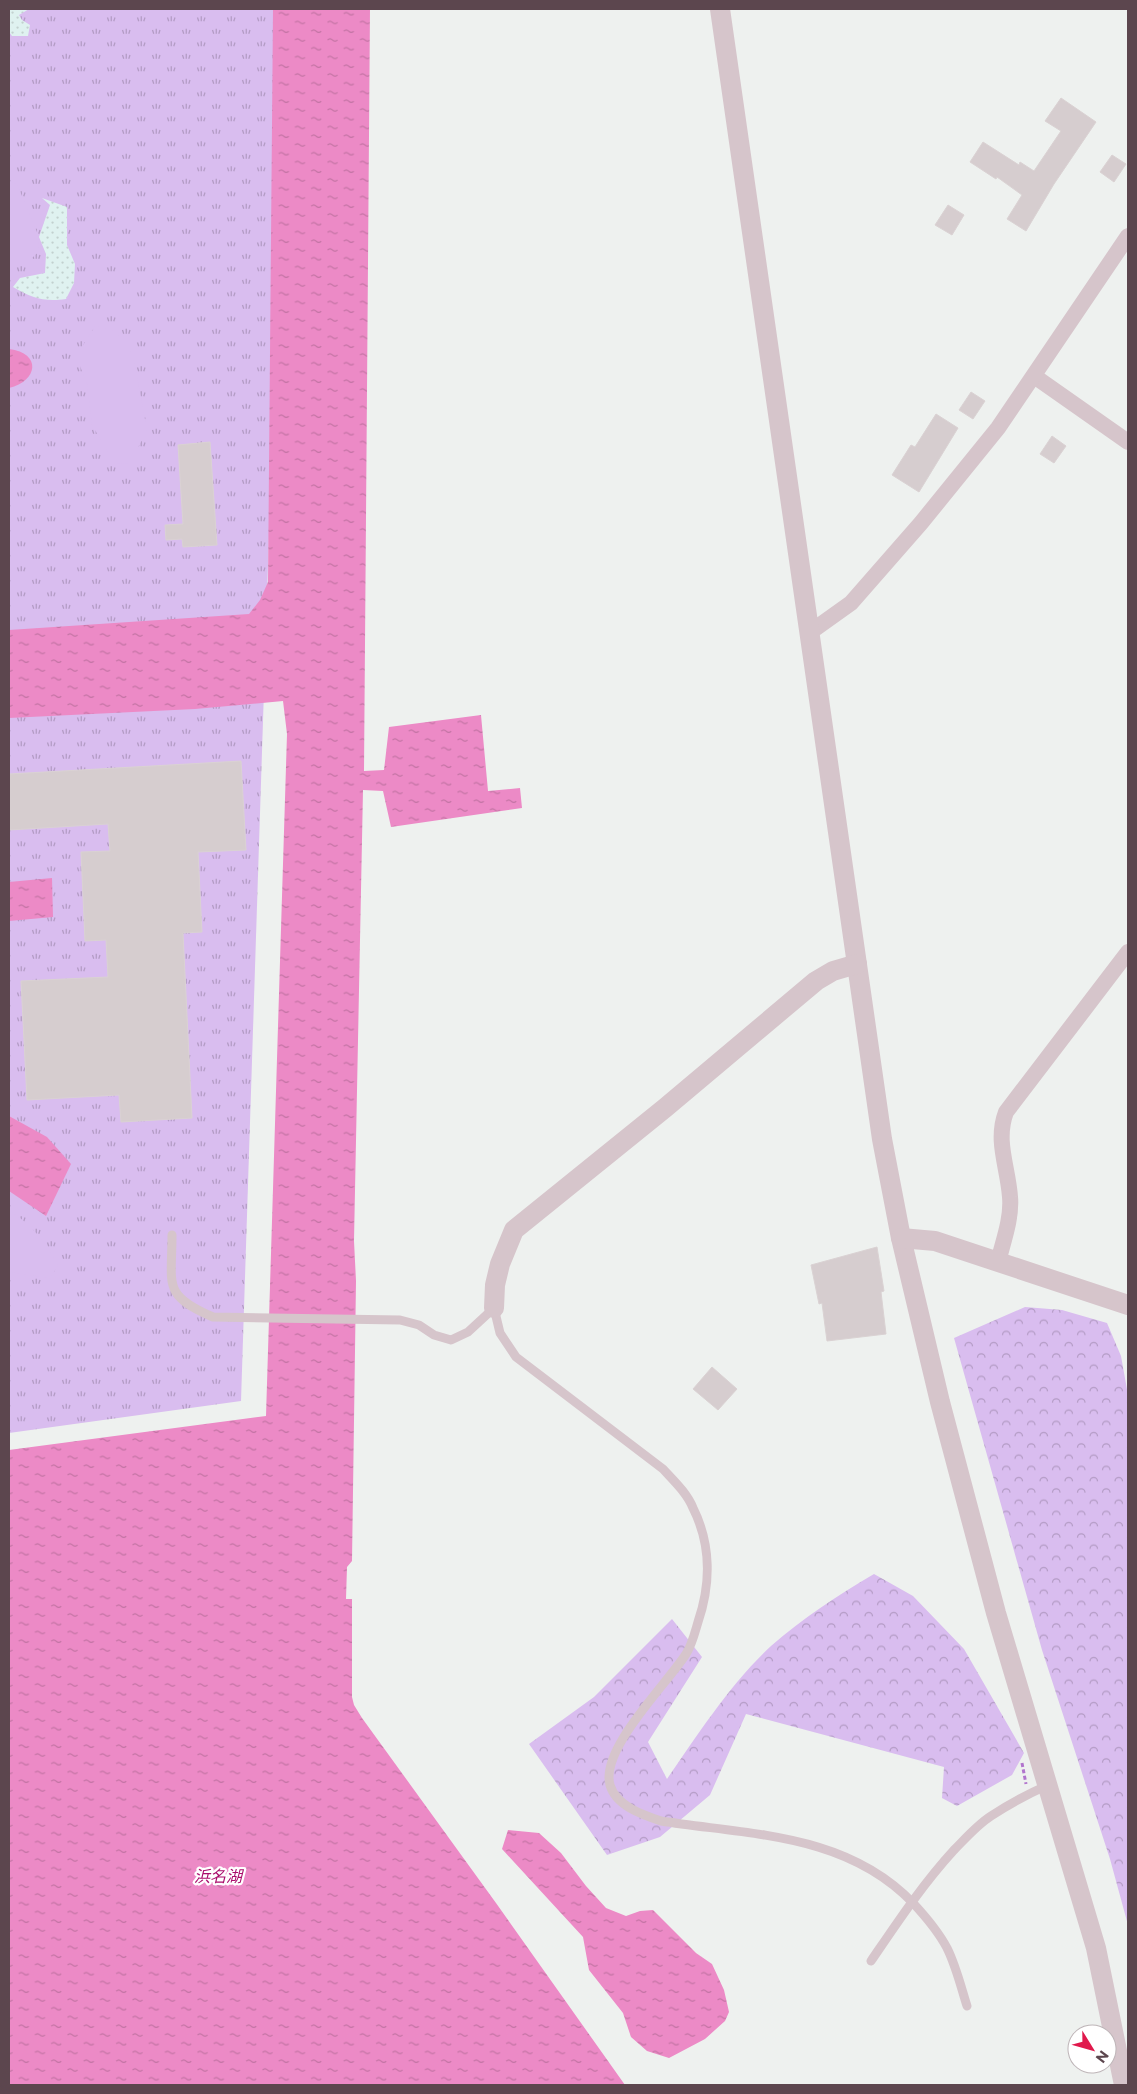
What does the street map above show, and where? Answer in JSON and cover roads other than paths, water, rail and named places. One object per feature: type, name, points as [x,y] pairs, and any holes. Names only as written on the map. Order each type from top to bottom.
[{"type":"street","points":[[720,9],[882,1139],[901,1238],[940,1402],[996,1613],[1096,1948],[1124,2085]]},
{"type":"street","points":[[809,633],[851,603],[921,523],[992,436],[1128,236]]},
{"type":"street","points":[[1034,376],[1128,442]]},
{"type":"street","points":[[998,1262],[1010,1199],[1000,1139],[1006,1112],[1128,952]]},
{"type":"street","points":[[494,1308],[495,1285],[500,1264],[514,1230],[816,981],[833,971],[857,964]]},
{"type":"street","points":[[901,1238],[934,1241],[1128,1305]]},
{"type":"lane","points":[[172,1235],[172,1288],[180,1300],[191,1308],[213,1317],[400,1320],[419,1325],[434,1335],[451,1340],[468,1332],[494,1308],[500,1333],[516,1357],[663,1469],[693,1507],[706,1549],[709,1572],[707,1586],[703,1608],[687,1652],[625,1734],[614,1753],[610,1770],[610,1784],[614,1792],[627,1806],[661,1821],[784,1838],[832,1850],[883,1876],[896,1885],[929,1920],[947,1948],[967,2006]]},
{"type":"lane","points":[[871,1961],[912,1901],[936,1870],[966,1838],[989,1817],[1018,1799],[1048,1785]]},
{"type":"water","name":"浜名湖","points":[[273,9],[370,9],[364,771],[384,770],[389,727],[481,715],[488,791],[520,788],[522,808],[391,827],[383,791],[363,790],[354,1241],[356,1281],[352,1561],[347,1567],[346,1599],[352,1599],[352,1697],[354,1705],[362,1718],[625,2085],[9,2085],[9,1450],[266,1416],[287,734],[283,701],[195,709],[9,718],[9,630],[249,614],[260,600],[268,582]]},
{"type":"water","points":[[9,349],[27,356],[31,361],[32,367],[26,380],[9,388]]},
{"type":"water","points":[[52,878],[53,917],[9,921],[9,882]]},
{"type":"water","points":[[9,1116],[47,1137],[71,1164],[46,1216],[9,1191]]},
{"type":"water","points":[[508,1830],[539,1833],[561,1853],[586,1886],[606,1908],[626,1916],[640,1911],[653,1910],[696,1953],[712,1964],[724,1990],[729,2012],[725,2021],[705,2039],[669,2058],[647,2051],[631,2037],[623,2013],[589,1970],[583,1937],[502,1849]]}]
